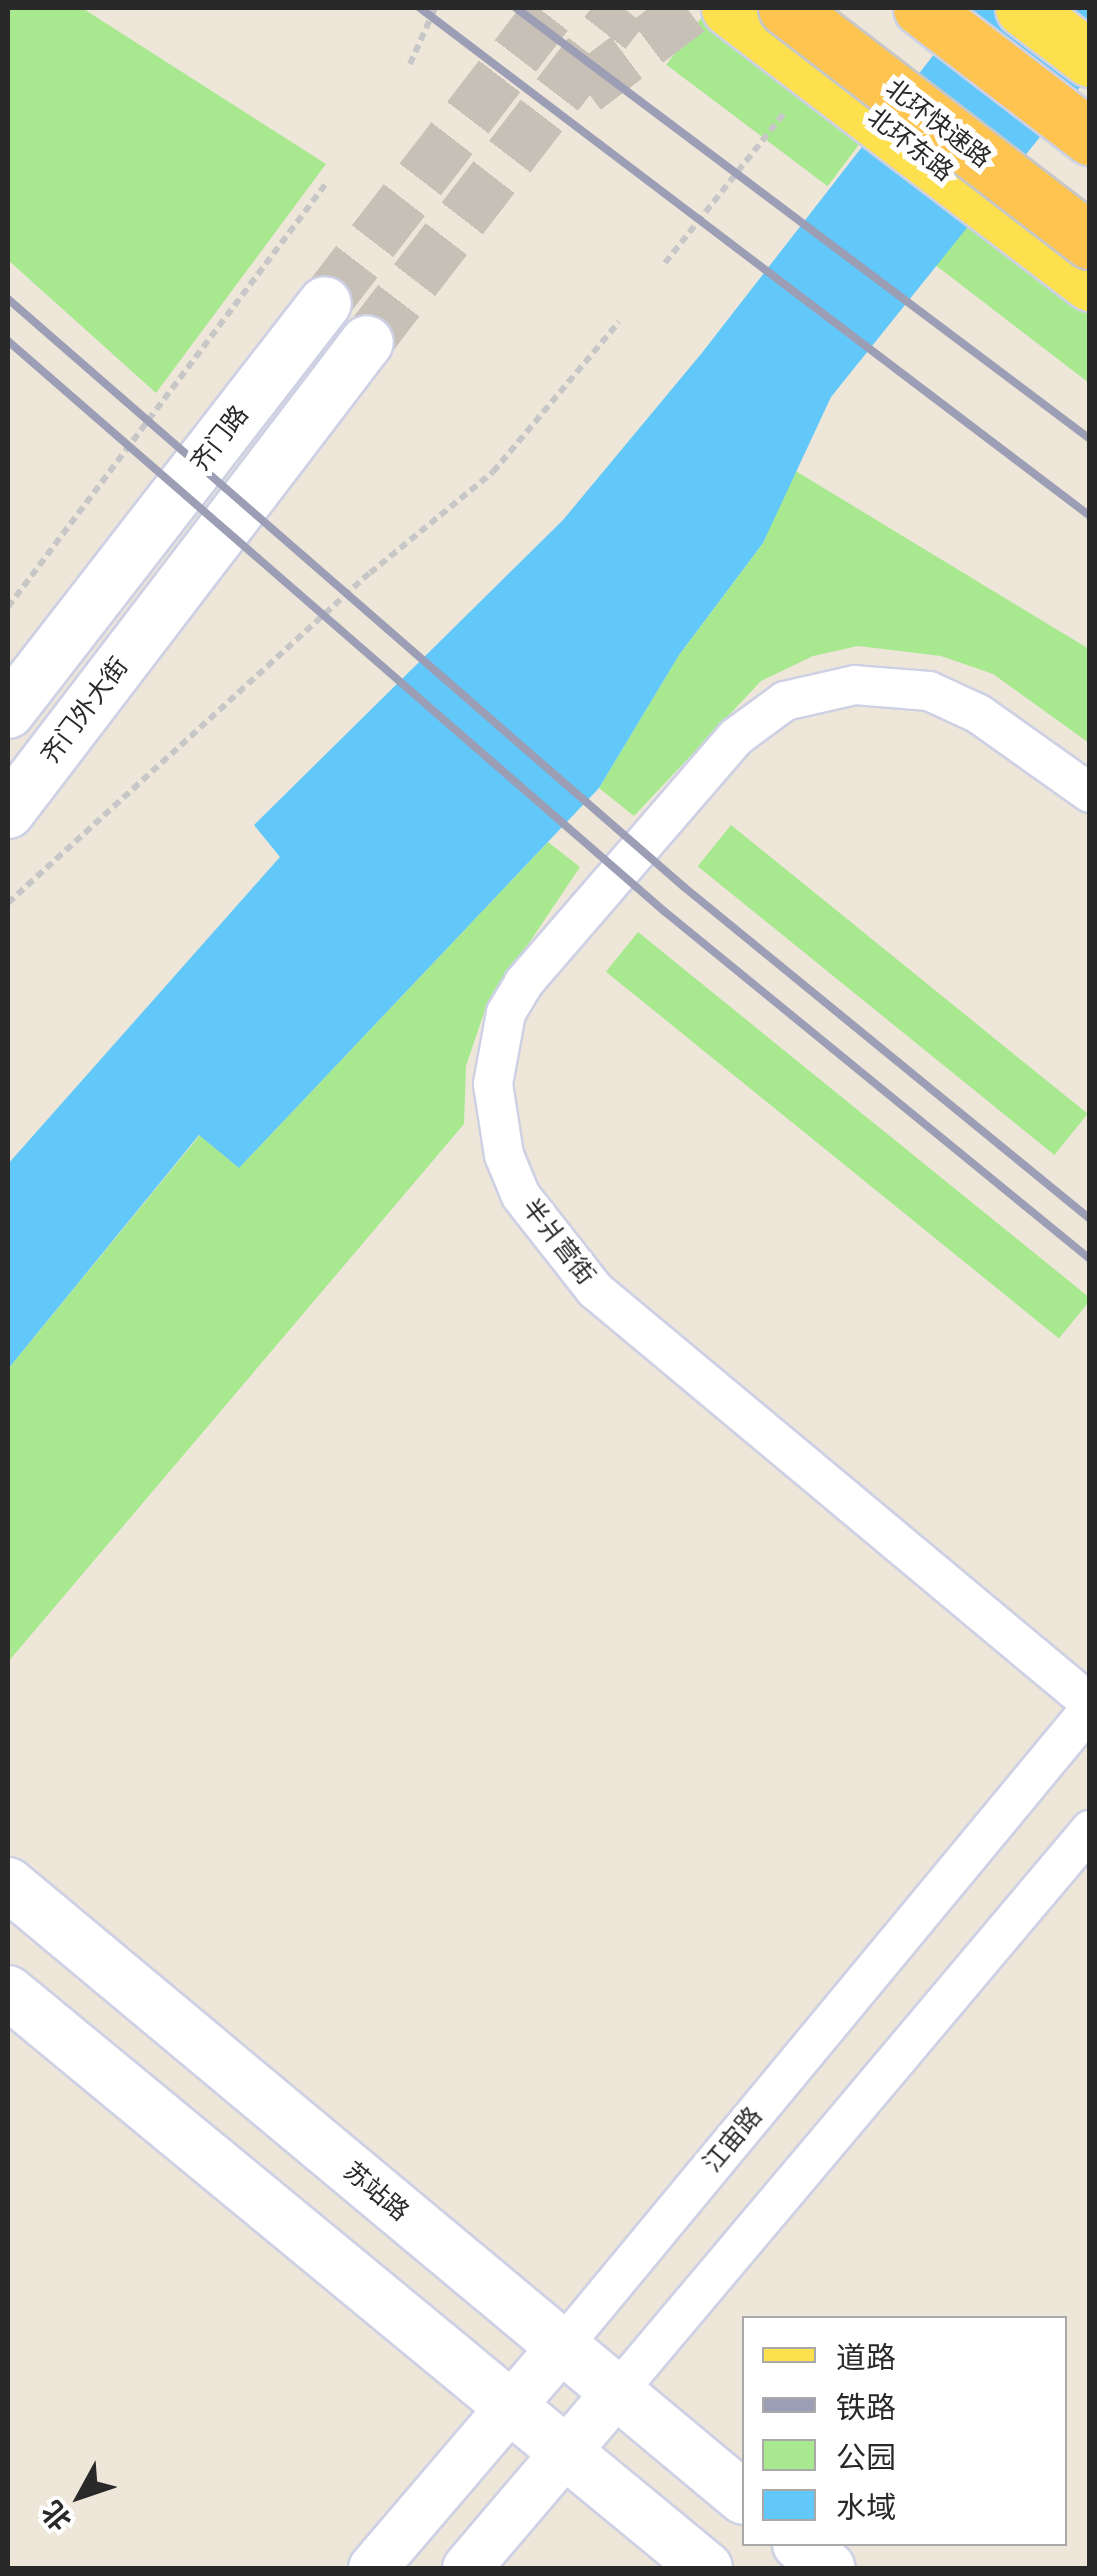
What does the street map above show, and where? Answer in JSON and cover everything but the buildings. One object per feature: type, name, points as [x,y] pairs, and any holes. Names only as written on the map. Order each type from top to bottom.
[{"type":"highway","name":"北环快速路","points":[[786,8],[1090,241]]},
{"type":"highway","points":[[921,8],[1090,136]]},
{"type":"main road","name":"北环东路","points":[[730,8],[1090,283]]},
{"type":"main road","points":[[1024,8],[1090,59]]},
{"type":"main road","name":"齐门路","points":[[8,712],[325,303]]},
{"type":"main road","name":"齐门外大街","points":[[8,812],[367,342]]},
{"type":"main road","name":"苏站路","points":[[8,1884],[742,2496]]},
{"type":"main road","points":[[8,1992],[706,2568]]},
{"type":"main road","points":[[802,2546],[829,2568]]},
{"type":"street","name":"半爿营街","points":[[1090,793],[979,714],[929,692],[855,685],[785,701],[710,765],[524,982],[506,1013],[493,1084],[504,1155],[521,1196],[595,1290],[1090,1706]]},
{"type":"street","name":"江宙路","points":[[373,2568],[562,2348],[1090,1706]]},
{"type":"street","points":[[467,2568],[1090,1830]]},
{"type":"path","points":[[410,64],[435,8]]},
{"type":"path","points":[[665,263],[797,97]]},
{"type":"path","points":[[8,606],[325,185]]},
{"type":"path","points":[[8,903],[370,573],[493,472],[618,322]]},
{"type":"green space","points":[[8,8],[82,8],[326,164],[156,393],[8,260]]},
{"type":"green space","points":[[709,8],[870,130],[828,186],[666,65]]},
{"type":"green space","points":[[977,210],[1089,296],[1089,383],[934,264]]},
{"type":"green space","points":[[794,470],[1089,649],[1089,743],[993,674],[941,656],[858,646],[813,656],[761,681],[634,816],[599,788],[679,655],[763,543]]},
{"type":"green space","points":[[731,825],[1088,1114],[1054,1155],[698,866]]},
{"type":"green space","points":[[548,842],[580,867],[486,1007],[466,1066],[464,1124],[8,1662],[8,1369],[200,1135],[239,1168]]},
{"type":"green space","points":[[638,932],[1090,1298],[1059,1339],[606,972]]},
{"type":"water","points":[[970,8],[1089,8],[1089,76],[831,397],[763,543],[679,655],[599,788],[239,1168],[199,1135],[8,1369],[8,1164],[280,857],[254,825],[563,520],[701,354]]},
{"type":"tunnel","points":[[325,303],[552,8]]},
{"type":"tunnel","points":[[367,342],[624,8]]},
{"type":"tunnel","points":[[585,89],[692,8]]},
{"type":"railway","points":[[420,8],[1090,516]]},
{"type":"railway","points":[[516,8],[1090,439]]},
{"type":"railway","points":[[8,299],[684,887],[1090,1219]]},
{"type":"railway","points":[[8,341],[664,911],[1090,1259]]}]
